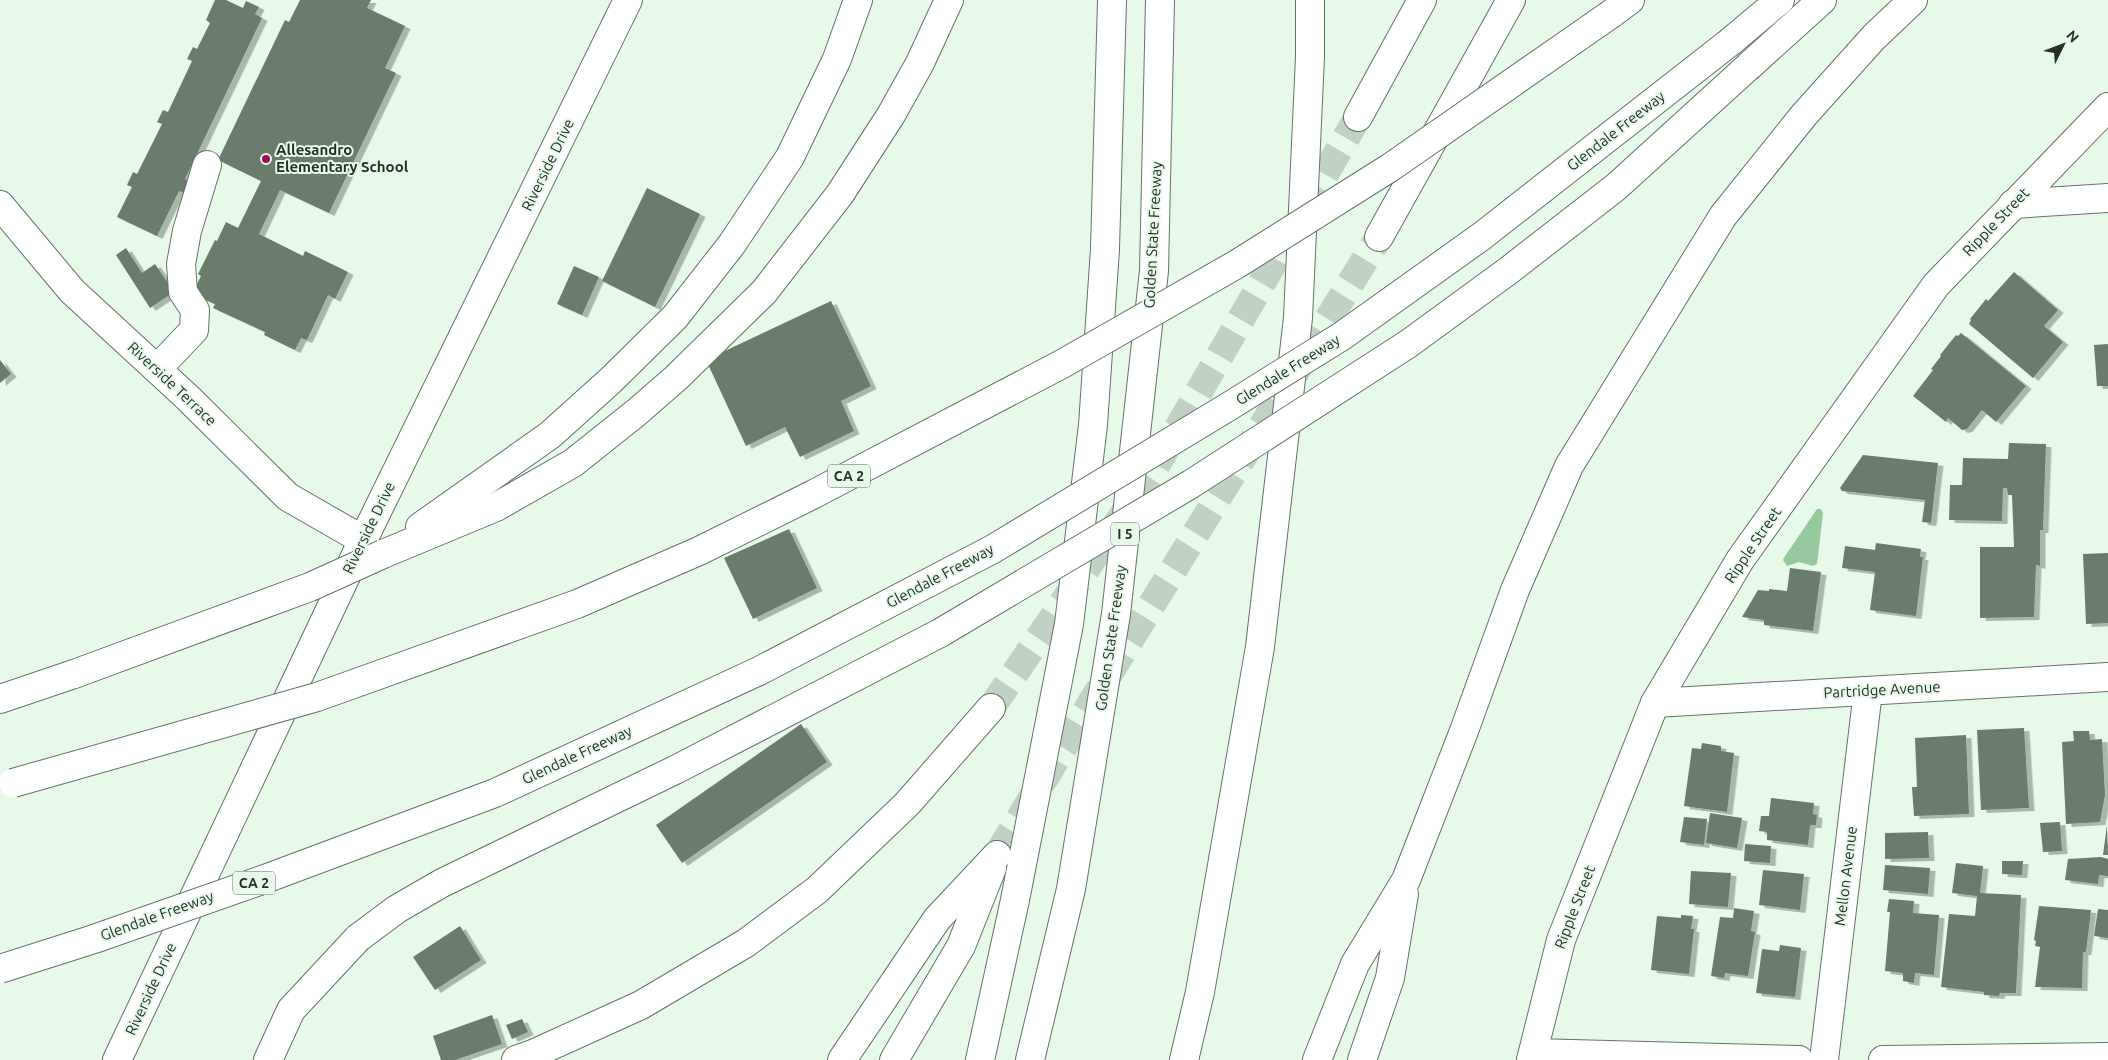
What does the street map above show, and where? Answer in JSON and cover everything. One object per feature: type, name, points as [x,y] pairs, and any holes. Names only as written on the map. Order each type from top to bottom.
[{"type":"main road","name":"Riverside Drive","points":[[117,1060],[373,547],[628,0]]},
{"type":"main road","points":[[0,699],[74,674],[310,587],[487,478],[550,435],[610,381],[675,317],[732,244],[790,157],[837,59],[858,0]]},
{"type":"main road","points":[[373,547],[496,507],[573,463],[676,378],[764,292],[840,194],[904,93],[949,0]]},
{"type":"main road","points":[[980,1060],[1013,909],[1068,624],[1093,426],[1105,249],[1112,0]]},
{"type":"main road","name":"Golden State Freeway","points":[[1030,1060],[1071,889],[1116,614],[1154,271],[1160,0]]},
{"type":"main road","points":[[1184,1060],[1200,992],[1260,647],[1298,318],[1310,57],[1310,0]]},
{"type":"main road","points":[[1358,117],[1422,0]]},
{"type":"main road","points":[[1379,237],[1511,0]]},
{"type":"main road","name":"Glendale Freeway","points":[[0,969],[94,939],[265,879],[495,793],[759,671],[993,548],[1220,412],[1342,336],[1482,236],[1730,42],[1780,0]]},
{"type":"main road","points":[[268,1060],[291,1010],[358,938],[397,909],[442,883],[677,769],[940,633],[1190,484],[1408,344],[1508,271],[1616,187],[1822,0]]},
{"type":"main road","points":[[1317,1060],[1355,964],[1406,880],[1464,731],[1515,590],[1569,466],[1723,216],[1804,115],[1874,38],[1913,0]]},
{"type":"main road","name":"CA 2","points":[[6,785],[317,697],[577,604],[698,551],[812,495],[1062,364],[1237,264],[1390,167],[1621,5]]},
{"type":"main road","name":"Ripple Street","points":[[1532,1057],[1561,940],[1655,703],[1740,560],[1936,285],[2108,107]]},
{"type":"main road","points":[[157,370],[194,330],[195,310],[183,292],[181,264],[187,231],[207,165]]},
{"type":"main road","points":[[2013,204],[2108,198]]},
{"type":"main road","name":"Riverside Terrace","points":[[0,205],[72,291],[288,497],[373,547]]},
{"type":"main road","name":"Partridge Avenue","points":[[1655,703],[2108,677]]},
{"type":"main road","name":"Mellon Avenue","points":[[1824,1060],[1868,691]]},
{"type":"main road","points":[[516,1060],[641,1005],[746,943],[816,890],[907,804],[991,708]]},
{"type":"main road","points":[[842,1060],[937,919],[997,855],[961,946],[894,1060]]},
{"type":"main road","points":[[1362,1060],[1390,978],[1406,880]]},
{"type":"main road","points":[[1532,1057],[1799,1060]]},
{"type":"main road","points":[[1883,1060],[2108,1057]]},
{"type":"shaded area","points":[[1817,509],[1821,509],[1823,513],[1817,564],[1813,566],[1799,562],[1787,566],[1783,560],[1785,556]]},
{"type":"building","points":[[215,0],[226,0],[243,8],[246,1],[259,7],[255,14],[262,18],[185,179],[189,181],[184,193],[179,191],[157,236],[117,217],[132,187],[127,185],[133,172],[137,174],[162,124],[157,122],[163,110],[168,112],[192,61],[187,59],[193,47],[197,49],[210,23],[206,20]]},
{"type":"building","points":[[300,0],[371,0],[367,8],[405,26],[385,68],[396,73],[329,213],[280,190],[259,234],[303,256],[305,251],[348,272],[335,299],[328,295],[307,340],[301,338],[295,350],[264,335],[265,332],[213,308],[215,304],[192,294],[201,276],[198,274],[215,240],[217,241],[226,222],[238,228],[261,181],[218,160],[285,20],[289,22]]},
{"type":"building","points":[[647,188],[700,214],[655,307],[602,281]]},
{"type":"building","points":[[126,248],[142,273],[155,264],[174,292],[150,308],[116,255]]},
{"type":"building","points":[[574,266],[599,277],[582,315],[557,304]]},
{"type":"building","points":[[2014,272],[2058,310],[2044,326],[2063,342],[2033,378],[1969,324],[1970,319],[1986,299],[1988,301]]},
{"type":"building","points":[[831,301],[871,386],[841,401],[854,431],[800,457],[785,427],[746,446],[706,360]]},
{"type":"building","points":[[1961,333],[2026,386],[1996,422],[1982,410],[1967,429],[1962,430],[1948,418],[1946,422],[1913,396],[1933,370],[1931,369],[1940,355],[1956,335],[1958,336]]},
{"type":"building","points":[[2108,344],[2108,386],[2097,386],[2094,345]]},
{"type":"building","points":[[0,360],[11,374],[0,383]]},
{"type":"building","points":[[2009,443],[2046,444],[2043,530],[2040,530],[2040,566],[2036,565],[2034,617],[1980,618],[1980,547],[2014,547],[2012,495],[2008,495],[2007,488],[2003,488],[2002,521],[1949,520],[1950,485],[1962,485],[1963,458],[2008,459]]},
{"type":"building","points":[[1863,455],[1938,463],[1931,523],[1922,522],[1925,500],[1842,491],[1840,488]]},
{"type":"building","points":[[789,529],[817,588],[753,619],[724,558]]},
{"type":"building","points":[[1876,543],[1921,549],[1920,557],[1923,557],[1916,616],[1870,610],[1875,572],[1842,568],[1845,546],[1875,550]]},
{"type":"building","points":[[2108,553],[2108,623],[2086,624],[2083,554]]},
{"type":"building","points":[[1790,568],[1821,572],[1813,631],[1764,625],[1764,620],[1742,617],[1758,590],[1787,591]]},
{"type":"building","points":[[801,724],[827,762],[682,863],[656,825]]},
{"type":"building","points":[[2024,728],[2029,808],[1981,810],[1977,730]]},
{"type":"building","points":[[2073,731],[2089,731],[2090,740],[2102,739],[2105,795],[2100,822],[2066,824],[2062,742],[2074,741]]},
{"type":"building","points":[[1966,735],[1969,814],[1914,816],[1912,787],[1917,787],[1915,738]]},
{"type":"building","points":[[1702,743],[1721,746],[1721,751],[1734,753],[1727,812],[1684,806],[1692,748],[1701,749]]},
{"type":"building","points":[[1771,798],[1814,803],[1813,814],[1817,815],[1816,825],[1810,825],[1808,845],[1767,840],[1767,832],[1759,831],[1761,816],[1769,816]]},
{"type":"building","points":[[1710,813],[1742,818],[1737,848],[1706,843]]},
{"type":"building","points":[[1684,817],[1707,819],[1704,845],[1680,842]]},
{"type":"building","points":[[2060,822],[2062,851],[2043,852],[2040,823]]},
{"type":"building","points":[[2107,825],[2108,855],[2103,855]]},
{"type":"building","points":[[1928,832],[1929,858],[1885,859],[1885,833]]},
{"type":"building","points":[[1745,844],[1771,846],[1770,863],[1744,861]]},
{"type":"building","points":[[2101,857],[2108,859],[2108,876],[2099,875],[2098,884],[2065,880],[2068,859]]},
{"type":"building","points":[[2002,861],[2023,861],[2022,875],[2002,874]]},
{"type":"building","points":[[1956,863],[1983,866],[1980,893],[2021,895],[2016,993],[2000,993],[1999,996],[1984,995],[1984,992],[1941,987],[1949,914],[1975,916],[1977,896],[1952,893]]},
{"type":"building","points":[[1885,865],[1930,868],[1928,894],[1883,890]]},
{"type":"building","points":[[1763,870],[1804,874],[1800,910],[1759,905]]},
{"type":"building","points":[[1691,871],[1731,873],[1728,907],[1689,904]]},
{"type":"building","points":[[1889,899],[1914,901],[1913,913],[1939,915],[1934,975],[1915,973],[1914,983],[1903,981],[1903,973],[1885,971],[1890,912],[1887,912]]},
{"type":"building","points":[[2039,906],[2091,910],[2086,952],[2083,952],[2082,988],[2035,987],[2040,947],[2035,946],[2036,941],[2034,940]]},
{"type":"building","points":[[1734,908],[1754,911],[1751,931],[1755,932],[1748,976],[1725,973],[1724,978],[1711,976],[1720,917],[1733,918]]},
{"type":"building","points":[[2098,909],[2108,910],[2108,938],[2094,936]]},
{"type":"building","points":[[1681,915],[1693,916],[1691,929],[1694,929],[1689,974],[1651,970],[1657,916],[1681,918]]},
{"type":"building","points":[[460,926],[481,960],[435,990],[413,957]]},
{"type":"building","points":[[1780,945],[1801,948],[1795,997],[1756,993],[1762,949],[1779,951]]},
{"type":"building","points":[[492,1015],[502,1044],[455,1060],[441,1060],[433,1036]]},
{"type":"building","points":[[522,1019],[528,1032],[512,1039],[506,1025]]},
{"type":"tunnel","points":[[991,708],[1153,471],[1358,117]]},
{"type":"tunnel","points":[[997,855],[1379,237]]},
{"type":"place","name":"Allesandro Elementary School","points":[[266,159]]}]
